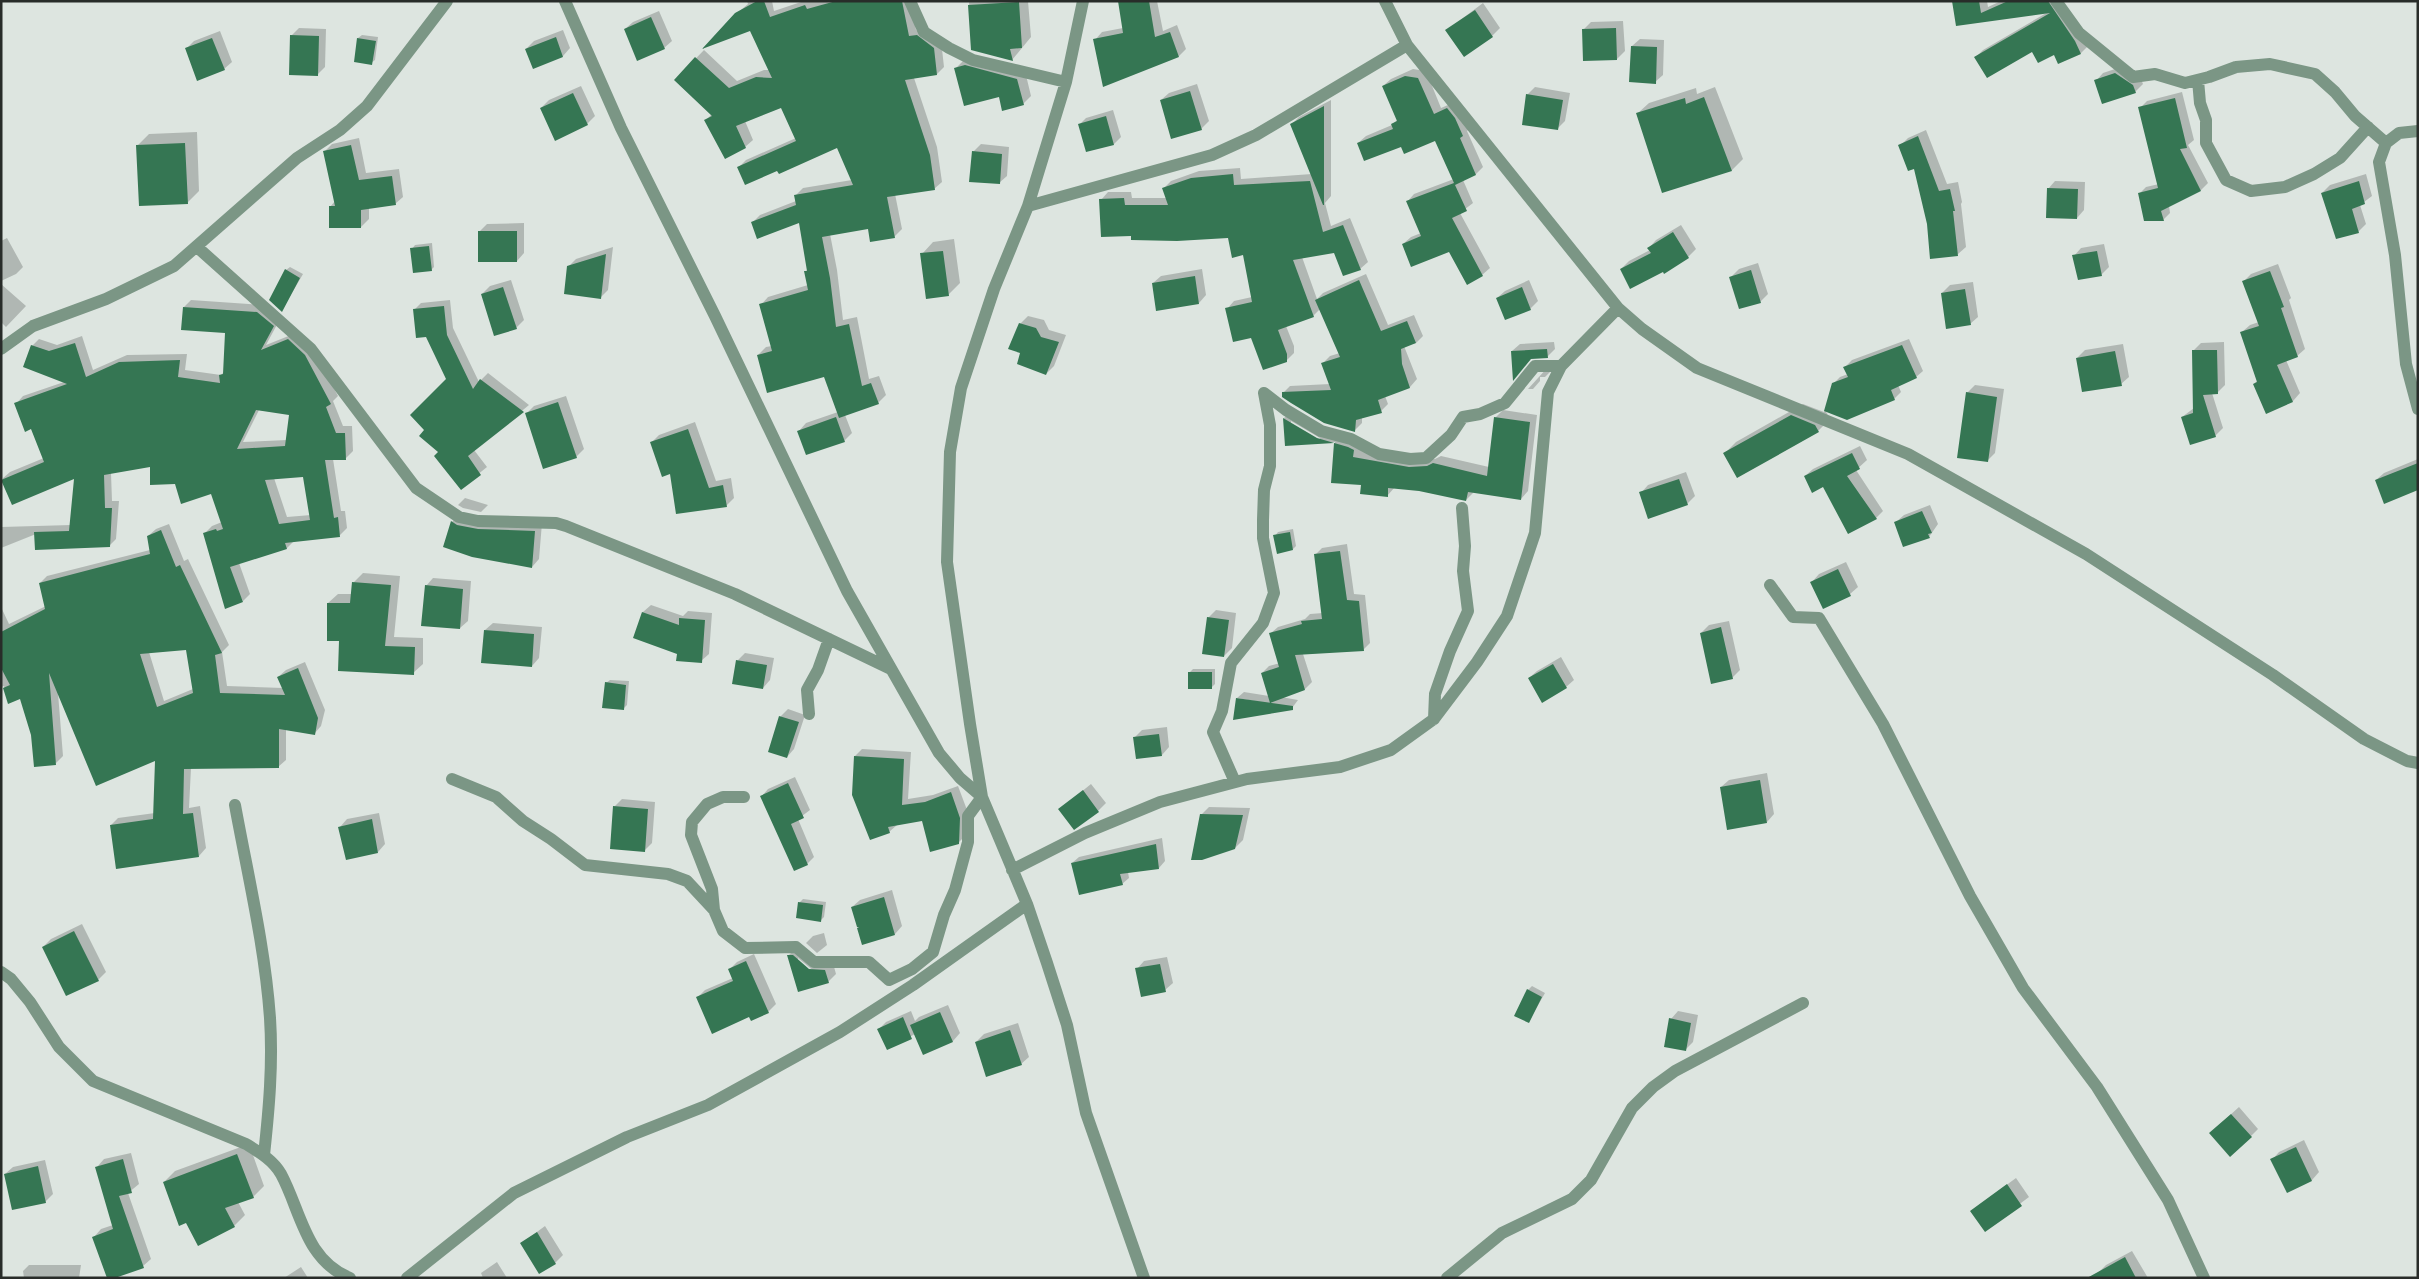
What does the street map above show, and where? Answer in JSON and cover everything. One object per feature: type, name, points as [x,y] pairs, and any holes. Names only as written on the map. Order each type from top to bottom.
[{"type":"street","points":[[1,350],[34,326],[106,299],[174,266],[297,158],[340,130],[367,106],[447,1]]},
{"type":"street","points":[[565,1],[622,128],[716,316],[847,591],[939,753],[960,778],[982,797]]},
{"type":"street","points":[[910,1],[924,32],[949,48],[973,60],[1066,82]]},
{"type":"street","points":[[1083,1],[1066,82],[1028,206],[994,289],[961,388],[950,452],[947,562],[982,797],[1026,904],[1067,1025],[1086,1113],[1144,1278]]},
{"type":"street","points":[[1384,1],[1408,45],[1618,308],[1642,329],[1697,368],[1908,454],[2078,550],[2273,675],[2364,739],[2408,761],[2418,763]]},
{"type":"street","points":[[2056,1],[2079,33],[2133,77],[2155,74],[2185,83],[2236,67],[2270,64],[2315,74],[2386,143]]},
{"type":"street","points":[[1028,206],[1212,155],[1256,135],[1408,45]]},
{"type":"street","points":[[2198,80],[2200,103],[2206,120],[2206,143],[2226,180],[2251,192],[2285,187],[2314,174],[2340,158],[2368,127]]},
{"type":"street","points":[[2418,131],[2399,133],[2386,143],[2379,162],[2395,255],[2406,364],[2418,409]]},
{"type":"street","points":[[197,247],[311,349],[416,488],[441,507],[459,517],[478,521],[556,523],[566,526],[735,594],[891,669]]},
{"type":"street","points":[[1012,870],[1086,833],[1160,802],[1235,782],[1340,767],[1392,750],[1434,719],[1507,616],[1535,533],[1548,392],[1561,366],[1618,308]]},
{"type":"street","points":[[1235,782],[1213,732],[1222,711],[1231,663],[1263,623],[1274,593],[1263,538],[1262,520],[1264,490],[1270,466],[1270,424],[1264,393],[1286,410],[1322,431],[1351,439],[1379,454],[1410,459],[1426,458],[1451,435],[1463,418],[1480,414],[1505,403],[1535,366],[1561,366]]},
{"type":"street","points":[[1434,719],[1435,694],[1450,651],[1468,611],[1463,571],[1465,546],[1462,508]]},
{"type":"street","points":[[1770,585],[1793,617],[1819,618],[1883,724],[1970,896],[2023,988],[2097,1087],[2168,1200],[2204,1278]]},
{"type":"street","points":[[809,714],[807,690],[818,670],[829,639]]},
{"type":"street","points":[[452,779],[496,797],[523,821],[551,839],[585,865],[668,874],[687,881],[714,910]]},
{"type":"street","points":[[744,797],[723,797],[707,804],[692,822],[691,835],[712,889],[714,910],[723,931],[745,948],[796,947],[814,962],[869,962],[889,980],[912,969],[933,952],[944,915],[955,890],[968,842],[968,816],[982,797]]},
{"type":"street","points":[[235,805],[261,942],[270,1019],[271,1085],[264,1155]]},
{"type":"street","points":[[407,1278],[514,1193],[627,1137],[708,1105],[840,1032],[913,985],[1026,904]]},
{"type":"street","points":[[1,972],[11,979],[30,1002],[59,1047],[93,1081],[246,1144],[264,1155],[280,1173],[300,1222],[318,1256],[329,1267],[350,1278]]},
{"type":"street","points":[[1447,1278],[1502,1234],[1572,1199],[1591,1180],[1632,1108],[1653,1087],[1675,1071],[1803,1003]]},
{"type":"building","points":[[757,1],[764,1],[770,17],[805,5],[807,9],[836,1],[902,1],[909,36],[917,35],[934,48],[937,75],[905,80],[930,155],[935,190],[887,197],[895,238],[870,242],[868,229],[822,237],[830,278],[836,327],[849,324],[862,386],[871,383],[879,404],[839,418],[824,377],[767,393],[757,355],[772,351],[759,304],[808,290],[804,271],[807,271],[799,223],[757,239],[751,222],[796,205],[794,195],[853,185],[837,148],[779,174],[777,171],[745,185],[737,167],[796,141],[781,108],[736,126],[746,148],[725,159],[704,120],[712,116],[674,80],[695,57],[729,88],[756,77],[772,78],[750,31],[702,49],[735,13]]},
{"type":"building","points":[[1118,1],[1149,1],[1155,37],[1170,32],[1179,57],[1103,87],[1093,39],[1123,33]]},
{"type":"building","points":[[1952,1],[1979,1],[1981,13],[2008,1],[2048,1],[2075,41],[2081,54],[2058,64],[2054,55],[2038,63],[2032,52],[1987,78],[1974,57],[2050,13],[1956,26]]},
{"type":"building","points":[[1019,2],[1022,48],[1010,49],[1013,61],[971,50],[968,5]]},
{"type":"building","points":[[1475,10],[1493,37],[1464,57],[1445,30]]},
{"type":"building","points":[[651,17],[665,49],[637,61],[624,29]]},
{"type":"building","points":[[1616,28],[1617,60],[1583,61],[1582,29]]},
{"type":"building","points":[[290,35],[319,36],[318,76],[289,75]]},
{"type":"building","points":[[556,37],[563,57],[533,69],[525,49]]},
{"type":"building","points":[[212,38],[225,70],[197,81],[185,48]]},
{"type":"building","points":[[357,38],[376,41],[372,65],[354,62]]},
{"type":"building","points":[[1631,46],[1657,47],[1656,84],[1629,82]]},
{"type":"building","points":[[965,65],[1017,79],[1024,105],[1002,111],[999,97],[964,106],[954,68]]},
{"type":"building","points":[[2115,73],[2133,85],[2136,93],[2102,104],[2094,80]]},
{"type":"building","points":[[1405,76],[1418,78],[1434,114],[1447,108],[1455,118],[1463,136],[1460,138],[1476,175],[1455,185],[1467,211],[1452,218],[1483,276],[1467,285],[1449,252],[1411,267],[1402,244],[1421,236],[1406,201],[1454,183],[1435,141],[1404,154],[1401,147],[1364,161],[1357,143],[1393,129],[1391,124],[1397,121],[1382,86]]},
{"type":"building","points":[[1190,91],[1202,130],[1171,139],[1160,100]]},
{"type":"building","points":[[573,93],[588,125],[555,141],[540,108]]},
{"type":"building","points":[[1526,94],[1563,100],[1558,130],[1522,125]]},
{"type":"building","points":[[1704,97],[1732,171],[1662,193],[1636,113],[1685,98],[1686,104]]},
{"type":"building","points":[[2175,98],[2187,148],[2180,149],[2201,191],[2161,211],[2164,221],[2144,221],[2138,193],[2158,188],[2138,107]]},
{"type":"building","points":[[1324,106],[1324,205],[1323,205],[1290,124]]},
{"type":"building","points":[[1106,116],[1114,145],[1086,152],[1078,124]]},
{"type":"building","points":[[1918,136],[1939,191],[1950,189],[1955,211],[1953,211],[1958,256],[1930,259],[1927,224],[1914,169],[1908,171],[1898,145]]},
{"type":"building","points":[[185,143],[188,204],[139,206],[136,145]]},
{"type":"building","points":[[351,145],[359,180],[392,176],[396,205],[361,210],[361,228],[329,228],[329,206],[335,206],[323,151]]},
{"type":"building","points":[[972,151],[1002,154],[1000,184],[969,182]]},
{"type":"building","points":[[1233,174],[1234,185],[1310,181],[1323,232],[1343,225],[1361,270],[1343,276],[1334,253],[1293,260],[1314,317],[1278,330],[1287,354],[1287,362],[1263,370],[1251,338],[1233,342],[1225,308],[1252,302],[1243,255],[1232,258],[1228,238],[1177,241],[1131,240],[1131,236],[1101,237],[1099,199],[1124,198],[1125,205],[1168,205],[1162,188],[1191,178]]},
{"type":"building","points":[[2359,181],[2365,204],[2352,209],[2359,233],[2336,239],[2321,193]]},
{"type":"building","points":[[2047,188],[2078,189],[2077,219],[2046,218]]},
{"type":"building","points":[[478,231],[517,231],[517,262],[478,262]]},
{"type":"building","points":[[1673,232],[1689,258],[1664,274],[1663,272],[1630,289],[1620,269],[1651,253],[1647,248]]},
{"type":"building","points":[[429,246],[432,271],[413,273],[410,248]]},
{"type":"building","points":[[943,251],[949,296],[926,299],[920,253]]},
{"type":"building","points":[[2097,251],[2102,276],[2078,280],[2072,255]]},
{"type":"building","points":[[606,254],[601,299],[564,294],[567,266]]},
{"type":"building","points":[[285,269],[300,278],[282,312],[269,300]]},
{"type":"building","points":[[1751,270],[1761,303],[1739,309],[1729,277]]},
{"type":"building","points":[[2270,271],[2284,307],[2281,308],[2298,357],[2277,365],[2293,402],[2266,414],[2253,384],[2257,382],[2240,332],[2259,326],[2242,281]]},
{"type":"building","points":[[1195,276],[1199,304],[1156,311],[1152,283]]},
{"type":"building","points":[[1359,280],[1381,331],[1407,321],[1416,343],[1401,349],[1402,364],[1410,388],[1378,400],[1382,413],[1356,420],[1355,432],[1324,423],[1282,397],[1282,392],[1331,390],[1321,363],[1340,357],[1315,300]]},
{"type":"building","points":[[503,287],[517,329],[494,336],[481,294]]},
{"type":"building","points":[[1522,287],[1531,310],[1505,320],[1496,298]]},
{"type":"building","points":[[1965,289],[1971,325],[1946,329],[1941,293]]},
{"type":"building","points":[[444,306],[447,335],[473,389],[480,379],[524,412],[468,456],[481,475],[461,490],[434,456],[438,452],[419,436],[424,430],[410,415],[446,379],[426,337],[416,338],[413,309]]},
{"type":"building","points":[[183,307],[257,312],[274,326],[261,350],[288,339],[305,355],[331,404],[326,407],[336,433],[345,433],[346,460],[325,460],[334,518],[338,517],[340,537],[285,543],[287,549],[230,567],[243,602],[225,609],[203,533],[223,529],[211,494],[181,504],[175,484],[150,485],[150,467],[104,475],[105,508],[112,508],[110,547],[35,550],[34,532],[69,531],[74,479],[12,505],[1,480],[44,462],[31,429],[25,432],[14,403],[67,384],[23,367],[31,345],[49,351],[75,343],[86,377],[119,362],[180,360],[178,377],[220,383],[219,375],[223,374],[225,333],[181,330]],"holes":[[[256,410],[289,415],[285,446],[237,449]],[[303,477],[310,520],[279,524],[265,480]]]},
{"type":"building","points":[[1019,323],[1036,328],[1041,337],[1059,342],[1046,375],[1017,364],[1020,353],[1008,349]]},
{"type":"building","points":[[1902,345],[1917,378],[1891,390],[1895,400],[1847,420],[1824,411],[1832,383],[1848,377],[1843,367]]},
{"type":"building","points":[[1547,349],[1548,358],[1531,359],[1513,381],[1511,351]]},
{"type":"building","points":[[2192,350],[2217,350],[2218,394],[2203,395],[2216,437],[2190,445],[2181,417],[2193,413]]},
{"type":"building","points":[[2115,351],[2122,386],[2082,392],[2076,358]]},
{"type":"building","points":[[1966,392],[1997,397],[1988,462],[1957,458]]},
{"type":"building","points":[[558,402],[577,458],[543,469],[525,413]]},
{"type":"building","points":[[1791,415],[1815,425],[1819,432],[1737,478],[1723,453]]},
{"type":"building","points":[[836,417],[845,442],[806,455],[797,431]]},
{"type":"building","points":[[1494,417],[1530,422],[1521,500],[1468,492],[1466,501],[1419,491],[1388,488],[1388,497],[1360,494],[1361,485],[1331,483],[1334,443],[1285,446],[1283,418],[1317,438],[1348,447],[1354,450],[1353,457],[1409,467],[1427,466],[1433,463],[1487,476]]},
{"type":"building","points":[[688,429],[709,488],[723,485],[727,507],[676,514],[670,474],[662,477],[650,442]]},
{"type":"building","points":[[1852,453],[1860,469],[1847,476],[1877,519],[1848,534],[1823,487],[1812,493],[1804,476]]},
{"type":"building","points":[[2418,463],[2418,490],[2384,504],[2375,480]]},
{"type":"building","points":[[1679,479],[1688,505],[1648,519],[1639,492]]},
{"type":"building","points":[[1922,511],[1932,533],[1928,534],[1930,538],[1903,547],[1894,522]]},
{"type":"building","points":[[451,521],[457,525],[478,529],[535,531],[532,568],[472,557],[443,547]]},
{"type":"building","points":[[161,530],[176,567],[180,565],[222,653],[215,655],[220,693],[285,695],[277,677],[298,668],[318,718],[315,735],[279,729],[279,768],[184,769],[183,814],[193,813],[199,857],[116,869],[110,825],[153,819],[155,761],[96,786],[49,673],[56,765],[34,767],[31,735],[20,699],[8,704],[3,688],[10,685],[1,668],[1,632],[45,609],[39,583],[150,554],[147,536]],"holes":[[[186,650],[193,693],[157,707],[140,654]]]},
{"type":"building","points":[[1290,532],[1293,550],[1277,554],[1273,535]]},
{"type":"building","points":[[1340,551],[1347,600],[1359,601],[1364,651],[1295,655],[1305,690],[1270,703],[1261,673],[1279,667],[1269,633],[1302,624],[1301,621],[1322,619],[1314,554]]},
{"type":"building","points":[[1838,569],[1851,596],[1823,609],[1810,582]]},
{"type":"building","points":[[352,582],[391,585],[385,646],[415,647],[414,675],[338,671],[339,641],[327,641],[327,603],[350,603]]},
{"type":"building","points":[[425,585],[463,589],[460,629],[421,626]]},
{"type":"building","points":[[642,612],[679,625],[679,618],[705,620],[702,663],[676,661],[677,654],[633,638]]},
{"type":"building","points":[[1207,617],[1229,620],[1224,657],[1202,654]]},
{"type":"building","points":[[1721,627],[1733,679],[1711,684],[1700,633]]},
{"type":"building","points":[[484,630],[534,634],[532,667],[481,663]]},
{"type":"building","points":[[736,660],[767,665],[763,689],[732,684]]},
{"type":"building","points":[[1553,664],[1567,688],[1542,703],[1528,678]]},
{"type":"building","points":[[1188,672],[1212,672],[1212,689],[1188,689]]},
{"type":"building","points":[[605,682],[626,685],[624,710],[602,708]]},
{"type":"building","points":[[1236,698],[1293,706],[1293,710],[1233,720]]},
{"type":"building","points":[[779,716],[799,722],[787,758],[768,752]]},
{"type":"building","points":[[1159,734],[1162,756],[1136,759],[1133,737]]},
{"type":"building","points":[[854,756],[904,759],[902,805],[925,802],[951,792],[960,818],[959,844],[930,852],[922,821],[888,827],[890,833],[870,840],[852,795]]},
{"type":"building","points":[[1760,780],[1767,823],[1727,830],[1720,787]]},
{"type":"building","points":[[788,783],[804,818],[791,824],[808,865],[794,871],[760,796]]},
{"type":"building","points":[[1083,790],[1099,812],[1074,830],[1058,809]]},
{"type":"building","points":[[613,806],[648,809],[645,852],[610,849]]},
{"type":"building","points":[[1200,814],[1243,815],[1235,849],[1202,860],[1191,860]]},
{"type":"building","points":[[372,819],[378,853],[346,860],[338,827]]},
{"type":"building","points":[[1156,844],[1159,869],[1120,874],[1123,885],[1079,895],[1071,863]]},
{"type":"building","points":[[884,897],[895,935],[862,945],[857,928],[859,927],[857,927],[851,907]]},
{"type":"building","points":[[798,902],[823,905],[821,922],[796,918]]},
{"type":"building","points":[[74,931],[99,981],[66,996],[42,947]]},
{"type":"building","points":[[787,955],[793,955],[809,969],[825,970],[829,983],[798,992]]},
{"type":"building","points":[[746,961],[769,1013],[751,1021],[749,1017],[712,1034],[696,997],[733,981],[728,969]]},
{"type":"building","points":[[1160,964],[1166,992],[1141,997],[1135,968]]},
{"type":"building","points":[[1527,989],[1542,997],[1529,1023],[1514,1016]]},
{"type":"building","points":[[940,1012],[953,1042],[923,1055],[910,1025]]},
{"type":"building","points":[[903,1017],[912,1039],[887,1050],[877,1029]]},
{"type":"building","points":[[1669,1018],[1691,1023],[1686,1051],[1664,1047]]},
{"type":"building","points":[[1010,1030],[1022,1065],[986,1077],[975,1042]]},
{"type":"building","points":[[2231,1114],[2252,1137],[2230,1157],[2209,1133]]},
{"type":"building","points":[[2296,1147],[2312,1181],[2287,1193],[2270,1159]]},
{"type":"building","points":[[237,1154],[254,1198],[225,1208],[235,1227],[198,1246],[186,1223],[179,1226],[163,1182]]},
{"type":"building","points":[[123,1159],[132,1193],[119,1196],[144,1268],[115,1278],[107,1278],[92,1237],[113,1229],[95,1167]]},
{"type":"building","points":[[38,1166],[46,1203],[12,1210],[4,1174]]},
{"type":"building","points":[[2007,1184],[2022,1206],[1985,1232],[1970,1211]]},
{"type":"building","points":[[537,1232],[556,1264],[539,1274],[520,1243]]},
{"type":"building","points":[[2125,1257],[2136,1278],[2087,1278]]}]
